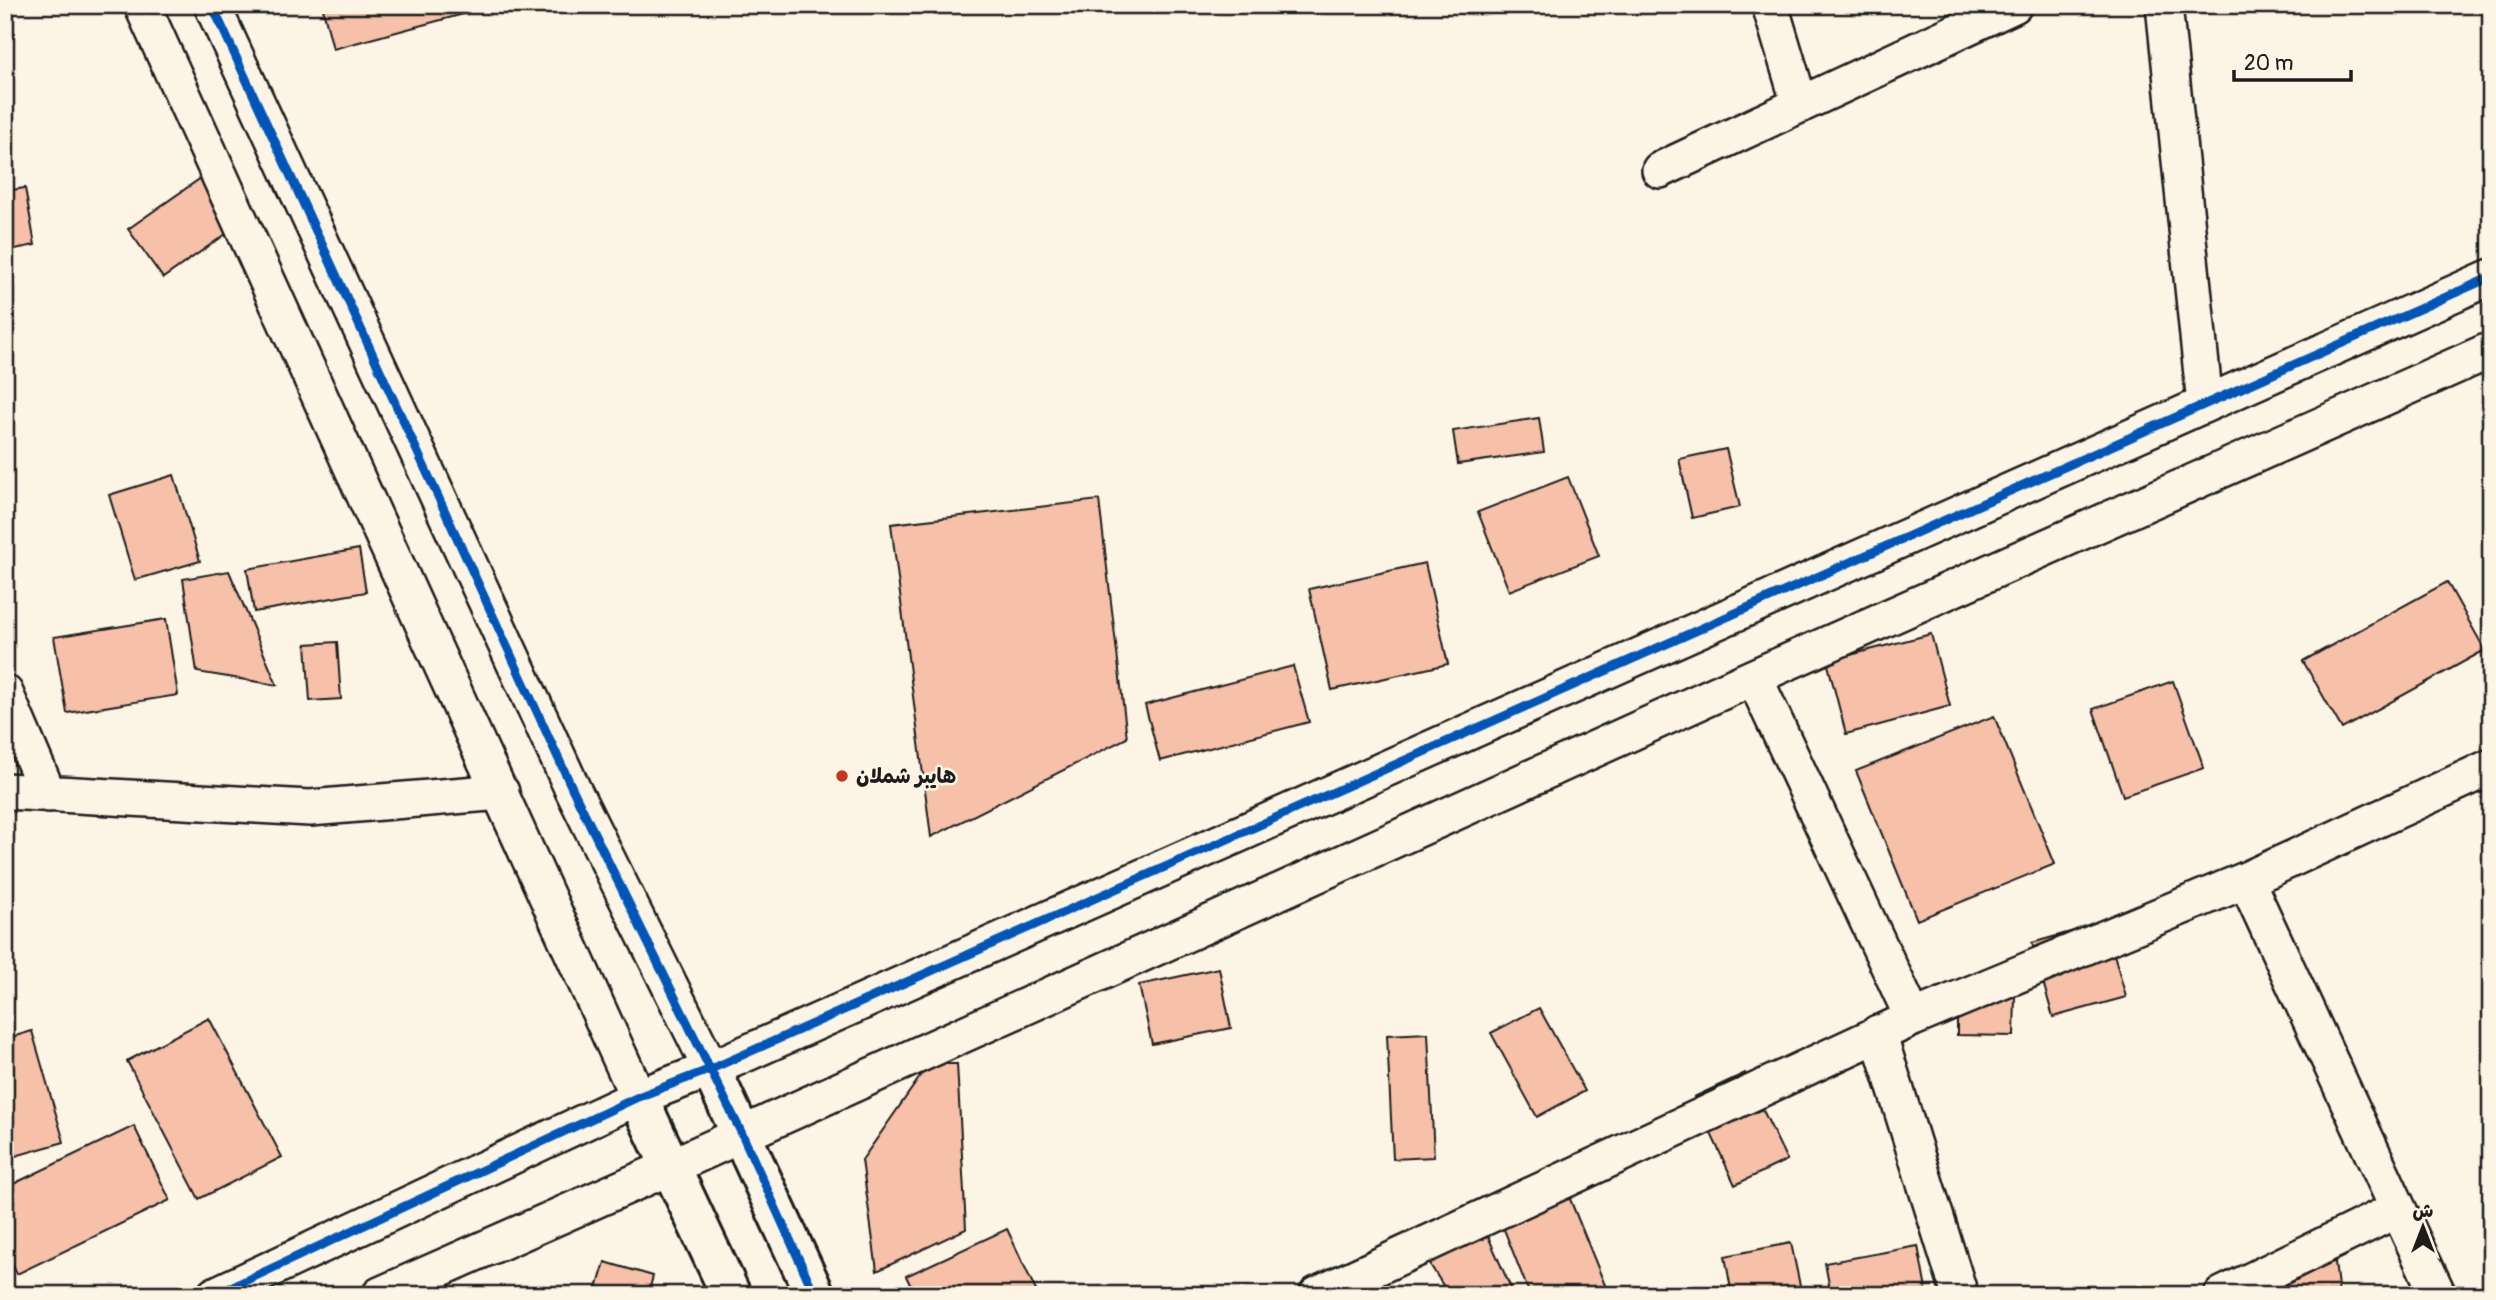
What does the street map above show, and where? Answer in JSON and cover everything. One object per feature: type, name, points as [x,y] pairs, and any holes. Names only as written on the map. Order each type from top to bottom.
[{"type":"street","points":[[142,5],[638,1097],[731,1295]]},
{"type":"street","points":[[212,5],[573,790],[742,1134],[815,1295]]},
{"type":"street","points":[[1770,5],[1800,105]]},
{"type":"street","points":[[1660,170],[2014,5]]},
{"type":"street","points":[[2164,5],[2206,404]]},
{"type":"street","points":[[215,1295],[638,1097],[710,1069],[2491,277]]},
{"type":"street","points":[[380,1295],[670,1167],[1754,677],[2491,350]]},
{"type":"street","points":[[1754,677],[1913,1018]]},
{"type":"street","points":[[5,693],[48,794]]},
{"type":"street","points":[[1317,1295],[1878,1033],[2246,880],[2491,767]]},
{"type":"street","points":[[5,791],[310,808],[501,792]]},
{"type":"street","points":[[2246,880],[2438,1295]]},
{"type":"street","points":[[1878,1033],[1961,1295]]},
{"type":"street","points":[[2222,1295],[2398,1209]]},
{"type":"building","points":[[322,5],[497,5],[333,49]]},
{"type":"building","points":[[201,178],[236,227],[163,278],[128,229]]},
{"type":"building","points":[[25,188],[35,245],[5,251],[5,191]]},
{"type":"building","points":[[1539,418],[1544,452],[1458,464],[1453,431]]},
{"type":"building","points":[[1726,449],[1740,507],[1692,518],[1679,459]]},
{"type":"building","points":[[174,475],[200,561],[135,580],[109,495]]},
{"type":"building","points":[[1568,477],[1599,556],[1509,591],[1478,512]]},
{"type":"building","points":[[1099,500],[1127,738],[931,837],[891,524]]},
{"type":"building","points":[[359,549],[366,592],[254,612],[247,569]]},
{"type":"building","points":[[1425,563],[1448,664],[1332,690],[1309,589]]},
{"type":"building","points":[[229,571],[277,685],[197,672],[183,579]]},
{"type":"building","points":[[2447,582],[2485,650],[2342,729],[2303,661]]},
{"type":"building","points":[[166,619],[178,695],[67,713],[54,637]]},
{"type":"building","points":[[1931,634],[1950,706],[1846,734],[1827,661]]},
{"type":"building","points":[[337,642],[341,699],[310,701],[306,644]]},
{"type":"building","points":[[1293,666],[1309,722],[1160,761],[1145,705]]},
{"type":"building","points":[[2173,681],[2204,768],[2123,796],[2093,709]]},
{"type":"building","points":[[1994,716],[2055,864],[1917,920],[1856,771]]},
{"type":"building","points":[[2105,922],[2126,997],[2053,1017],[2032,943]]},
{"type":"building","points":[[1219,968],[1231,1028],[1152,1044],[1139,985]]},
{"type":"building","points":[[1957,995],[2015,996],[2014,1036],[1957,1035]]},
{"type":"building","points":[[1539,1008],[1585,1091],[1537,1117],[1491,1033]]},
{"type":"building","points":[[209,1018],[282,1157],[199,1199],[127,1061]]},
{"type":"building","points":[[32,1031],[64,1142],[5,1159],[5,1039]]},
{"type":"building","points":[[1428,1033],[1434,1157],[1393,1159],[1387,1035]]},
{"type":"building","points":[[929,1064],[957,1064],[966,1229],[877,1271],[862,1160]]},
{"type":"building","points":[[1745,1073],[1787,1160],[1735,1185],[1694,1097]]},
{"type":"building","points":[[134,1126],[170,1200],[17,1274],[5,1250],[5,1188]]},
{"type":"building","points":[[1559,1172],[1609,1295],[1530,1295],[1492,1199]]},
{"type":"building","points":[[1479,1216],[1514,1295],[1449,1295],[1418,1245]]},
{"type":"building","points":[[1007,1229],[1038,1295],[915,1295],[906,1276]]},
{"type":"building","points":[[1791,1243],[1802,1295],[1732,1295],[1725,1256]]},
{"type":"building","points":[[1918,1246],[1927,1295],[1831,1295],[1825,1263]]},
{"type":"building","points":[[605,1262],[653,1276],[648,1295],[595,1295]]},
{"type":"building","points":[[2335,1262],[2339,1295],[2286,1295],[2283,1269]]},
{"type":"cycle path","points":[[212,5],[573,790],[742,1134],[815,1295]]},
{"type":"cycle path","points":[[215,1295],[638,1097],[711,1069],[2491,277]]},
{"type":"place","name":"هايبر شملان","points":[[842,776]]}]
